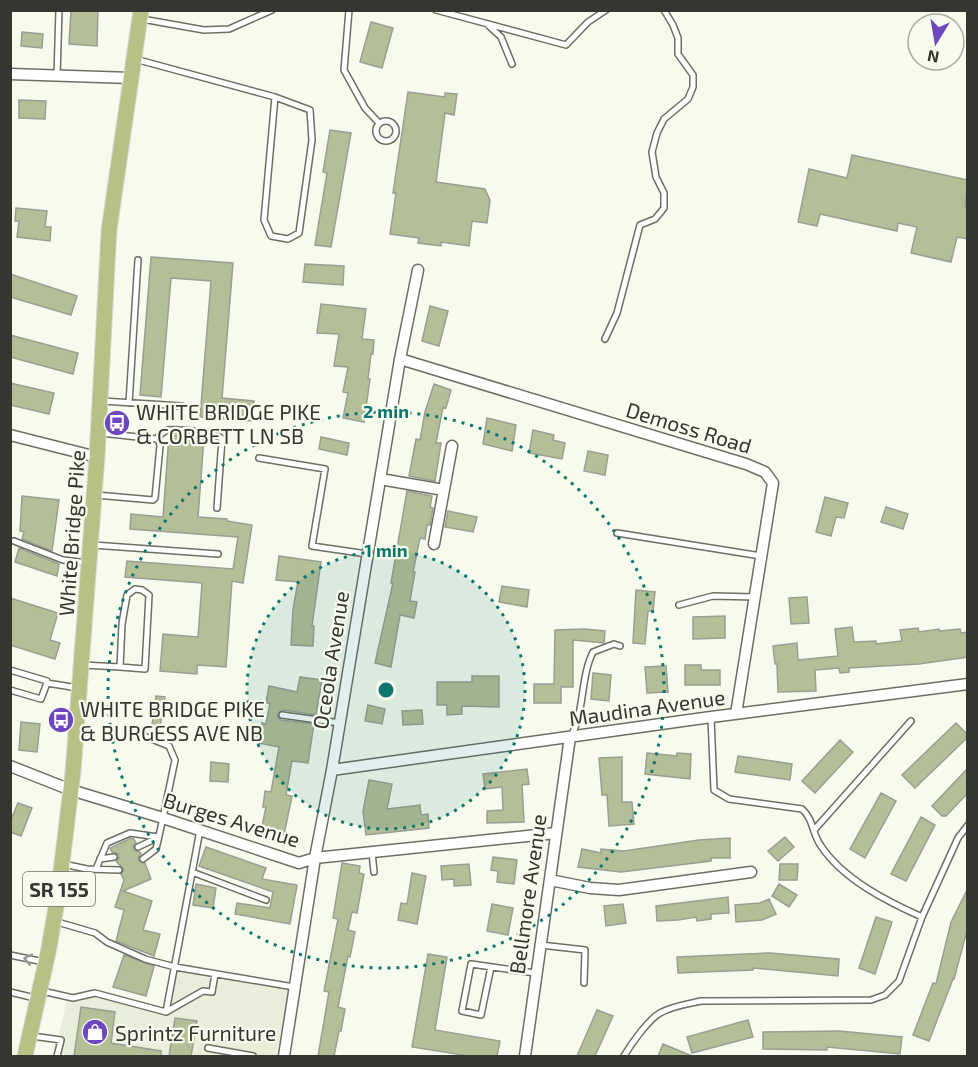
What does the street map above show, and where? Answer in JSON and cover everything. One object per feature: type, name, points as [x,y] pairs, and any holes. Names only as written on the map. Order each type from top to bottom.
[{"type":"main road","name":"White Bridge Pike","points":[[25,1056],[54,921],[71,790],[90,563],[110,230],[141,14]]},
{"type":"street","points":[[10,74],[131,78]]},
{"type":"street","name":"Oceola Avenue","points":[[284,1056],[315,858],[332,770],[400,359],[418,270]]},
{"type":"street","name":"Demoss Road","points":[[400,359],[746,464],[765,472],[773,483],[736,714]]},
{"type":"street","points":[[10,435],[97,457]]},
{"type":"street","points":[[434,544],[452,446]]},
{"type":"street","points":[[380,479],[444,490]]},
{"type":"street","name":"Maudina Avenue","points":[[332,770],[968,684]]},
{"type":"street","name":"Bellmore Avenue","points":[[525,1056],[570,737]]},
{"type":"street","name":"Burges Avenue","points":[[10,766],[71,790],[299,863],[315,858],[556,833]]},
{"type":"street","points":[[550,880],[590,888],[619,890],[751,872]]},
{"type":"lane","points":[[57,76],[59,10]]},
{"type":"lane","points":[[141,14],[204,30],[229,29],[273,10]]},
{"type":"lane","points":[[349,10],[344,70],[364,108],[379,123]]},
{"type":"lane","points":[[436,10],[566,45],[588,22],[606,10]]},
{"type":"lane","points":[[605,339],[617,313],[640,225],[655,219],[664,208],[664,194],[656,177],[652,153],[657,133],[664,119],[688,99],[693,87],[693,75],[678,54],[678,38],[664,10]]},
{"type":"lane","points":[[486,24],[501,38],[512,64]]},
{"type":"lane","points":[[134,59],[274,97],[310,110],[312,140],[299,233],[288,239],[271,236],[264,220],[274,97]]},
{"type":"lane","points":[[129,403],[138,260]]},
{"type":"lane","points":[[101,401],[182,406]]},
{"type":"lane","points":[[99,433],[156,439],[168,430],[220,436],[222,439],[217,508]]},
{"type":"lane","points":[[94,495],[153,500],[160,446],[156,439]]},
{"type":"lane","points":[[260,458],[326,469],[312,546],[367,555]]},
{"type":"lane","points":[[617,533],[761,556]]},
{"type":"lane","points":[[14,541],[63,560],[90,563]]},
{"type":"lane","points":[[91,545],[218,554]]},
{"type":"lane","points":[[82,664],[145,669],[149,595],[142,590],[135,589],[127,595],[122,624],[120,667]]},
{"type":"lane","points":[[679,605],[713,596],[755,597]]},
{"type":"lane","points":[[570,737],[575,729],[592,652],[614,644],[620,646]]},
{"type":"lane","points":[[10,670],[47,681],[47,683],[80,688]]},
{"type":"lane","points":[[10,690],[41,699],[47,683]]},
{"type":"lane","points":[[282,715],[340,723]]},
{"type":"lane","points":[[711,717],[714,790],[729,799],[802,809],[809,815],[821,846],[846,875],[893,904],[922,917]]},
{"type":"lane","points":[[815,830],[911,721]]},
{"type":"lane","points":[[143,859],[156,849],[175,760],[170,746],[144,735]]},
{"type":"lane","points":[[624,1056],[658,1014],[675,1007],[701,1001],[871,1000],[885,995],[899,981],[922,917],[958,838],[968,825]]},
{"type":"lane","points":[[166,1012],[200,831]]},
{"type":"lane","points":[[96,869],[107,843],[130,833],[158,837]]},
{"type":"lane","points":[[138,847],[158,837]]},
{"type":"lane","points":[[372,852],[374,872]]},
{"type":"lane","points":[[100,859],[114,857]]},
{"type":"lane","points":[[62,864],[119,870]]},
{"type":"lane","points":[[192,872],[266,900]]},
{"type":"lane","points":[[54,921],[95,933],[107,942],[145,959],[175,967],[296,987]]},
{"type":"lane","points":[[540,945],[585,950],[584,983]]},
{"type":"lane","points":[[10,955],[46,962]]},
{"type":"lane","points":[[491,967],[481,1015],[462,1011],[471,964],[535,973]]},
{"type":"lane","points":[[10,992],[73,998],[95,993],[166,1012],[203,991],[212,992],[215,974]]},
{"type":"lane","points":[[30,1035],[61,1040],[57,1056]]},
{"type":"lane","points":[[208,1048],[254,1056]]},
{"type":"shaded area","points":[[176,969],[288,989],[277,1056],[54,1056],[67,1000],[74,1001],[96,996],[168,1015]]},
{"type":"building","points":[[71,10],[98,10],[97,46],[69,44]]},
{"type":"building","points":[[371,22],[393,28],[382,68],[360,62]]},
{"type":"building","points":[[22,32],[43,34],[42,48],[21,46]]},
{"type":"building","points":[[408,92],[445,97],[445,93],[457,94],[454,115],[445,113],[436,182],[485,189],[490,200],[487,223],[472,221],[469,246],[441,242],[441,246],[418,243],[419,238],[390,234],[396,193],[393,193]]},
{"type":"building","points":[[19,100],[46,101],[45,119],[19,118]]},
{"type":"building","points":[[330,130],[351,133],[331,247],[315,245],[327,173],[323,172]]},
{"type":"building","points":[[852,155],[968,180],[965,207],[968,208],[968,239],[957,237],[951,262],[911,253],[917,227],[898,223],[897,231],[820,214],[817,226],[798,222],[809,169],[847,178]]},
{"type":"building","points":[[16,208],[47,211],[45,227],[51,227],[50,241],[17,237],[19,221],[15,221]]},
{"type":"building","points":[[151,257],[233,263],[222,398],[254,401],[253,421],[200,417],[211,281],[171,278],[161,397],[140,395]]},
{"type":"building","points":[[305,264],[344,266],[343,285],[303,282]]},
{"type":"building","points":[[10,274],[77,296],[71,315],[10,297]]},
{"type":"building","points":[[321,304],[366,309],[362,339],[374,340],[364,422],[343,418],[348,393],[343,392],[348,367],[334,366],[339,334],[317,333]]},
{"type":"building","points":[[430,306],[448,311],[439,346],[422,341]]},
{"type":"building","points":[[10,335],[78,353],[73,374],[10,357]]},
{"type":"building","points":[[10,383],[54,393],[49,414],[10,405]]},
{"type":"building","points":[[434,384],[451,390],[446,408],[443,407],[436,443],[441,443],[435,481],[409,476],[416,439],[420,440],[425,412]]},
{"type":"building","points":[[487,418],[516,425],[512,451],[483,444]]},
{"type":"building","points":[[533,430],[554,435],[553,440],[565,443],[562,459],[529,453]]},
{"type":"building","points":[[169,435],[204,438],[198,517],[227,519],[227,521],[252,525],[243,583],[232,581],[226,667],[197,665],[197,674],[160,671],[163,634],[198,637],[202,583],[125,577],[127,561],[233,569],[238,537],[130,529],[131,514],[163,517]]},
{"type":"building","points":[[321,437],[349,443],[347,455],[319,449]]},
{"type":"building","points":[[588,451],[608,455],[605,475],[584,471]]},
{"type":"building","points":[[407,491],[432,496],[430,507],[433,508],[425,539],[420,538],[413,572],[415,572],[410,601],[417,602],[414,618],[400,615],[391,667],[375,663],[393,583],[391,583]]},
{"type":"building","points":[[22,496],[59,500],[52,551],[22,539],[24,532],[20,531]]},
{"type":"building","points":[[825,497],[848,503],[844,518],[836,517],[831,536],[816,532]]},
{"type":"building","points":[[886,507],[908,514],[903,529],[881,522]]},
{"type":"building","points":[[448,511],[477,517],[473,532],[445,527]]},
{"type":"building","points":[[19,548],[59,564],[57,576],[15,562]]},
{"type":"building","points":[[279,556],[321,562],[312,626],[314,626],[313,646],[291,645],[293,609],[298,582],[276,580]]},
{"type":"building","points":[[502,586],[529,590],[527,607],[499,602]]},
{"type":"building","points":[[636,590],[655,592],[653,611],[648,611],[645,644],[633,643]]},
{"type":"building","points":[[807,597],[809,623],[791,624],[789,598]]},
{"type":"building","points":[[10,598],[58,613],[50,640],[60,643],[55,659],[10,645]]},
{"type":"building","points":[[725,616],[725,638],[693,639],[693,617]]},
{"type":"building","points":[[852,627],[854,642],[876,641],[876,644],[902,641],[900,630],[918,628],[919,632],[960,629],[961,633],[968,632],[968,657],[919,664],[849,668],[849,672],[840,673],[839,668],[815,670],[816,691],[778,692],[777,664],[775,664],[773,646],[797,643],[798,660],[838,656],[835,629]]},
{"type":"building","points":[[555,630],[605,631],[604,643],[573,640],[573,687],[561,687],[561,703],[534,703],[534,684],[554,684]]},
{"type":"building","points":[[685,665],[701,665],[701,670],[720,670],[720,685],[685,685]]},
{"type":"building","points":[[666,666],[668,692],[647,693],[645,667]]},
{"type":"building","points":[[593,673],[611,675],[609,701],[591,699]]},
{"type":"building","points":[[472,676],[499,676],[499,707],[462,706],[462,714],[447,715],[447,705],[437,705],[437,682],[472,682]]},
{"type":"building","points":[[300,677],[322,680],[316,715],[283,710],[277,714],[281,720],[314,724],[308,763],[292,761],[286,795],[292,796],[284,835],[261,831],[266,807],[263,807],[265,791],[271,792],[279,747],[258,743],[262,723],[266,724],[270,703],[266,703],[269,686],[297,692]]},
{"type":"building","points":[[156,696],[165,697],[159,733],[151,732]]},
{"type":"building","points":[[368,705],[385,709],[382,724],[365,721]]},
{"type":"building","points":[[422,710],[423,724],[403,725],[402,711]]},
{"type":"building","points":[[21,722],[40,724],[37,752],[19,750]]},
{"type":"building","points":[[956,723],[968,737],[915,788],[902,775]]},
{"type":"building","points":[[840,740],[853,752],[815,793],[802,781]]},
{"type":"building","points":[[647,753],[677,756],[677,753],[691,754],[690,779],[645,774]]},
{"type":"building","points":[[738,756],[792,764],[790,780],[735,772]]},
{"type":"building","points":[[622,757],[622,802],[632,802],[634,824],[609,826],[607,795],[602,795],[599,758]]},
{"type":"building","points":[[211,762],[229,764],[228,782],[210,781]]},
{"type":"building","points":[[968,768],[968,793],[946,816],[942,816],[932,806]]},
{"type":"building","points":[[527,769],[529,784],[522,785],[524,822],[487,823],[487,811],[503,810],[502,787],[485,789],[483,774]]},
{"type":"building","points":[[369,780],[392,784],[387,809],[420,805],[421,815],[428,814],[429,828],[366,835],[363,811]]},
{"type":"building","points":[[881,793],[896,801],[865,858],[850,849]]},
{"type":"building","points":[[18,803],[32,808],[21,836],[10,832],[10,822]]},
{"type":"building","points":[[921,817],[935,825],[906,881],[891,874]]},
{"type":"building","points":[[785,837],[794,847],[778,861],[768,851]]},
{"type":"building","points":[[131,838],[136,843],[133,846],[134,850],[141,854],[139,861],[145,863],[151,879],[123,891],[152,901],[143,930],[160,934],[154,956],[116,941],[124,910],[115,907],[124,880],[121,874],[124,870],[116,861],[119,858],[118,854],[112,852],[110,848]]},
{"type":"building","points":[[730,838],[730,858],[711,858],[711,861],[621,872],[578,867],[582,849],[601,853],[601,849],[624,851]]},
{"type":"building","points":[[206,847],[266,868],[262,879],[297,885],[290,924],[235,914],[237,903],[270,908],[273,892],[199,866]]},
{"type":"building","points":[[493,857],[517,860],[514,884],[497,882],[498,871],[491,870]]},
{"type":"building","points":[[342,863],[360,866],[359,873],[364,874],[357,913],[352,912],[348,930],[355,932],[338,1007],[345,1009],[341,1031],[339,1031],[334,1056],[318,1056],[329,992],[324,991],[338,919],[333,918]]},
{"type":"building","points":[[469,864],[471,885],[454,886],[454,879],[442,880],[441,866]]},
{"type":"building","points":[[780,864],[798,864],[797,880],[779,880]]},
{"type":"building","points":[[412,873],[426,876],[417,924],[398,920],[401,903],[407,904]]},
{"type":"building","points":[[196,884],[216,888],[213,908],[193,905]]},
{"type":"building","points":[[779,884],[797,895],[789,907],[772,896]]},
{"type":"building","points":[[968,888],[968,927],[954,979],[929,1041],[913,1035],[933,983],[936,984],[951,922]]},
{"type":"building","points":[[728,897],[729,913],[711,914],[711,919],[697,921],[696,917],[657,921],[656,906]]},
{"type":"building","points":[[769,899],[776,914],[762,920],[736,922],[735,905],[760,903]]},
{"type":"building","points":[[492,904],[513,908],[508,935],[487,931]]},
{"type":"building","points":[[623,904],[626,923],[606,926],[604,906]]},
{"type":"building","points":[[876,917],[892,922],[875,974],[859,968]]},
{"type":"building","points":[[770,953],[839,959],[838,976],[753,968],[753,970],[678,973],[677,957]]},
{"type":"building","points":[[428,954],[447,957],[435,1030],[500,1041],[497,1056],[469,1056],[412,1047]]},
{"type":"building","points":[[124,955],[154,966],[146,996],[113,987]]},
{"type":"building","name":"Sprintz Furniture","points":[[81,1007],[115,1012],[111,1043],[161,1051],[161,1056],[74,1056]]},
{"type":"building","points":[[597,1010],[613,1016],[595,1056],[577,1056]]},
{"type":"building","points":[[175,1018],[197,1021],[191,1056],[169,1056]]},
{"type":"building","points":[[748,1020],[753,1037],[692,1053],[687,1037]]},
{"type":"building","points":[[839,1031],[902,1037],[900,1054],[827,1047],[827,1050],[763,1049],[763,1032]]},
{"type":"building","points":[[663,1044],[692,1056],[658,1056]]},
{"type":"place","name":"WHITE BRIDGE PIKE & CORBETT LN SB","points":[[117,423]]},
{"type":"place","name":"WHITE BRIDGE PIKE & BURGESS AVE NB","points":[[61,720]]},
{"type":"place","name":"Sprintz Furniture","points":[[95,1032]]}]
